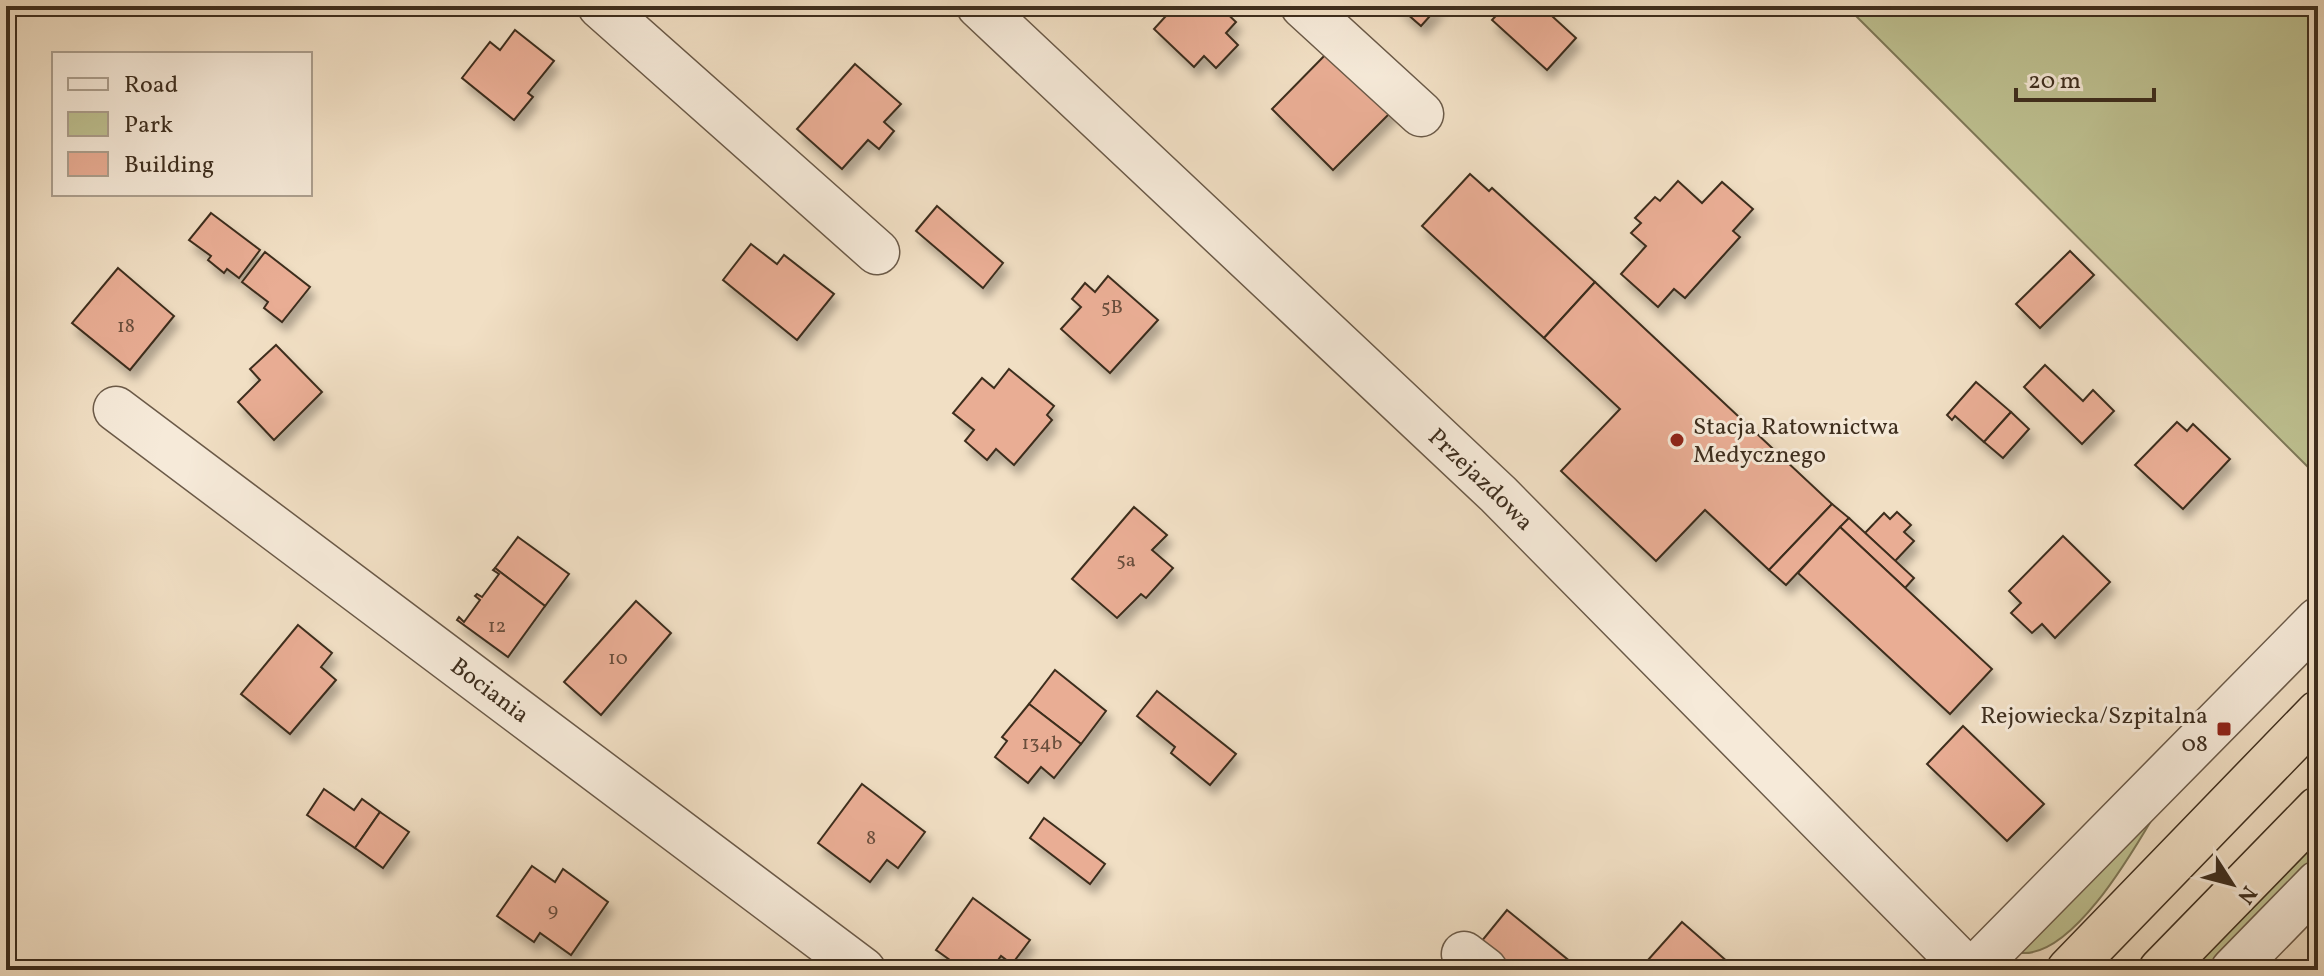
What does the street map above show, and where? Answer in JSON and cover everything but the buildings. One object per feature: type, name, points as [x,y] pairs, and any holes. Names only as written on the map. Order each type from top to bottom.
[{"type":"highway","points":[[2069,970],[2318,713]]},
{"type":"highway","points":[[2161,970],[2318,809]]},
{"type":"street","points":[[600,6],[877,252]]},
{"type":"street","name":"Przejazdowa","points":[[979,6],[1498,494],[1971,970]]},
{"type":"street","points":[[1303,6],[1421,114]]},
{"type":"street","name":"Bociania","points":[[116,409],[863,970]]},
{"type":"street","points":[[1971,970],[2318,620]]},
{"type":"street","points":[[2233,970],[2318,883]]},
{"type":"green space","points":[[1846,6],[2318,6],[2318,477]]},
{"type":"green space","points":[[2155,814],[2116,876],[2080,921],[2061,938],[2041,949],[2022,953],[2018,949]]},
{"type":"green space","points":[[2318,836],[2318,856],[2209,970],[2185,970]]},
{"type":"place","name":"Stacja Ratownictwa Medycznego","points":[[1677,440]]},
{"type":"place","name":"Rejowiecka/Szpitalna 08","points":[[2224,729]]}]
